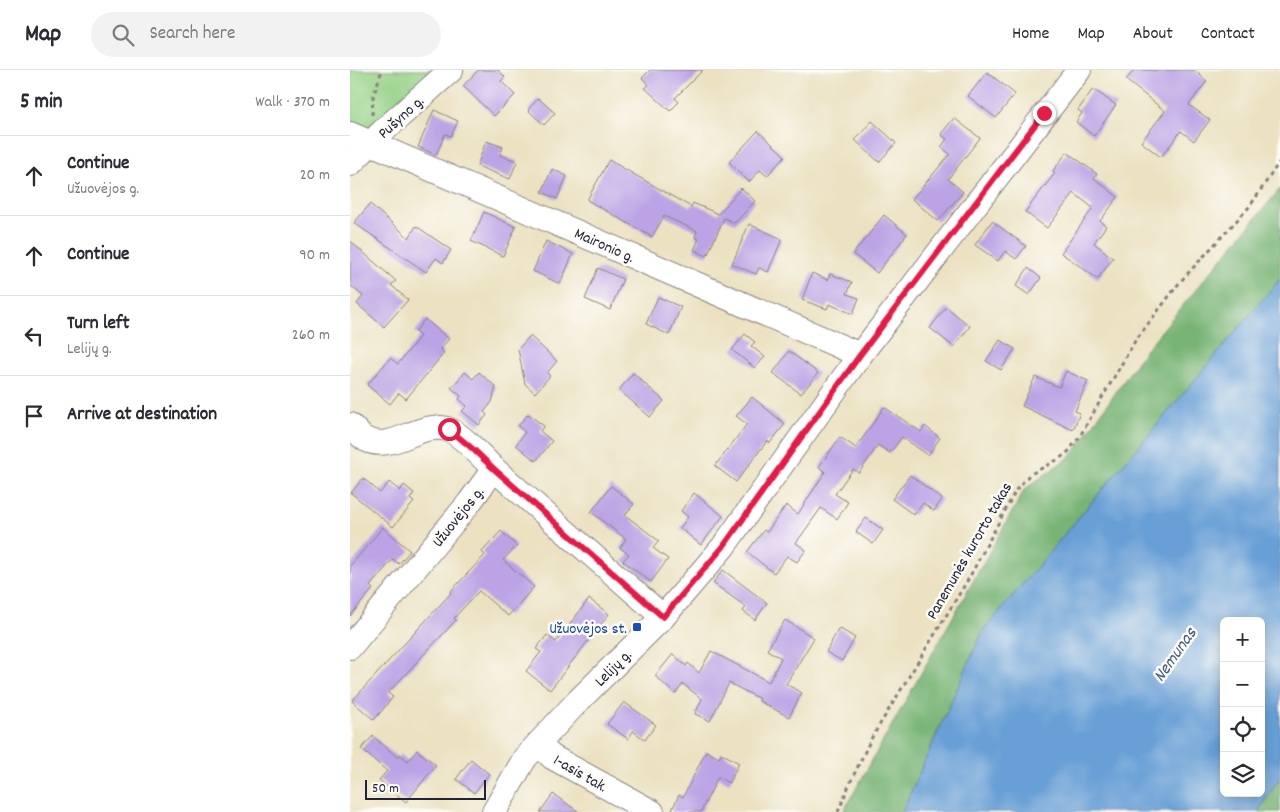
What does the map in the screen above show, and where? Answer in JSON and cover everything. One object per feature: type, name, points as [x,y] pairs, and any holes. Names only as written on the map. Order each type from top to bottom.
[{"type":"street","name":"Pušyno g.","points":[[350,164],[368,136],[451,70]]},
{"type":"street","name":"Lelijų g.","points":[[494,812],[525,758],[576,702],[663,617],[723,547],[860,355],[1044,113],[1079,70]]},
{"type":"street","name":"Maironio g.","points":[[368,136],[860,355]]},
{"type":"street","name":"Užuovėjos g.","points":[[350,425],[366,440],[376,442],[389,442],[436,427],[449,429],[494,469],[469,503],[350,647]]},
{"type":"street","points":[[494,469],[663,617]]},
{"type":"street","name":"1-asis tak.","points":[[538,744],[552,757],[652,812]]},
{"type":"path","points":[[368,136],[372,97],[382,70]]},
{"type":"path","name":"Panemunės kurorto takas","points":[[838,812],[871,739],[969,578],[1016,490],[1029,475],[1068,452],[1080,436],[1135,341],[1180,282],[1250,206],[1280,161]]},
{"type":"green space","points":[[350,70],[438,70],[365,129],[350,122]]},
{"type":"green space","points":[[1280,189],[1280,279],[983,631],[902,812],[843,812],[1025,489],[1072,455],[1144,352]]},
{"type":"green space","points":[[1280,777],[1280,812],[1258,812]]},
{"type":"water","name":"Nemunas","points":[[1280,279],[1280,777],[1258,812],[902,812],[983,631]]},
{"type":"building","points":[[478,70],[498,70],[505,77],[501,81],[515,95],[494,116],[463,86]]},
{"type":"building","points":[[650,70],[703,70],[675,98],[679,102],[670,111],[645,88],[649,85],[642,78]]},
{"type":"building","points":[[1134,70],[1194,70],[1207,81],[1189,105],[1210,120],[1194,141],[1181,131],[1161,157],[1141,142],[1165,111],[1126,80]]},
{"type":"building","points":[[987,72],[1015,94],[996,118],[968,96]]},
{"type":"building","points":[[1093,89],[1116,105],[1094,136],[1076,122],[1082,113],[1078,110]]},
{"type":"building","points":[[538,98],[555,113],[544,125],[528,110]]},
{"type":"building","points":[[434,110],[458,121],[451,136],[445,134],[436,155],[418,147]]},
{"type":"building","points":[[954,118],[980,138],[948,179],[963,192],[938,221],[912,199],[950,154],[941,147],[947,139],[941,134]]},
{"type":"building","points":[[872,121],[896,143],[879,162],[855,140]]},
{"type":"building","points":[[758,131],[785,156],[767,176],[760,170],[749,182],[729,162]]},
{"type":"building","points":[[486,141],[503,147],[500,155],[517,161],[510,179],[477,166]]},
{"type":"building","points":[[1067,152],[1097,174],[1094,178],[1118,197],[1100,221],[1106,226],[1094,243],[1113,258],[1098,279],[1061,253],[1093,208],[1074,193],[1047,228],[1025,212],[1055,173],[1053,171]]},
{"type":"building","points":[[609,160],[691,207],[693,203],[718,214],[741,188],[755,201],[735,223],[724,218],[707,256],[694,250],[699,239],[695,237],[697,231],[664,216],[652,237],[587,200]]},
{"type":"building","points":[[552,169],[567,176],[557,199],[542,192]]},
{"type":"building","points":[[370,204],[409,238],[416,226],[451,250],[443,263],[436,258],[426,272],[354,223]]},
{"type":"building","points":[[484,212],[516,227],[503,256],[471,241]]},
{"type":"building","points":[[884,215],[907,234],[877,273],[853,254]]},
{"type":"building","points":[[992,221],[1026,246],[1016,259],[1005,251],[998,261],[975,245]]},
{"type":"building","points":[[749,224],[782,239],[768,272],[759,268],[756,274],[732,264]]},
{"type":"building","points":[[350,241],[396,281],[391,285],[408,300],[384,327],[357,304],[363,296],[350,285]]},
{"type":"building","points":[[546,241],[573,254],[560,284],[533,271]]},
{"type":"building","points":[[598,268],[623,279],[610,310],[585,299]]},
{"type":"building","points":[[1028,268],[1041,278],[1029,295],[1016,286]]},
{"type":"building","points":[[812,273],[828,280],[830,274],[852,282],[847,294],[859,298],[853,314],[829,304],[827,309],[802,300]]},
{"type":"building","points":[[658,297],[681,307],[669,335],[646,324]]},
{"type":"building","points":[[946,307],[970,326],[954,347],[930,328]]},
{"type":"building","points":[[425,319],[449,339],[440,349],[444,353],[406,399],[399,393],[390,404],[367,385],[390,358],[398,364],[420,336],[415,332]]},
{"type":"building","points":[[745,334],[755,342],[751,346],[765,357],[755,368],[732,350]]},
{"type":"building","points":[[530,336],[557,361],[547,373],[550,376],[535,393],[525,384],[518,349]]},
{"type":"building","points":[[1000,340],[1015,349],[1001,370],[986,361]]},
{"type":"building","points":[[789,351],[818,373],[801,394],[773,373]]},
{"type":"building","points":[[1066,371],[1088,381],[1075,411],[1080,413],[1073,430],[1022,406],[1035,377],[1059,387]]},
{"type":"building","points":[[465,372],[473,379],[479,372],[496,387],[492,402],[484,412],[487,415],[479,425],[462,411],[467,406],[459,399],[461,396],[451,388]]},
{"type":"building","points":[[633,373],[664,401],[650,417],[619,390]]},
{"type":"building","points":[[752,397],[785,424],[770,443],[767,441],[736,482],[715,466],[747,424],[736,416]]},
{"type":"building","points":[[884,407],[921,432],[925,426],[940,438],[928,455],[902,437],[890,453],[878,445],[859,473],[853,469],[835,494],[848,502],[837,519],[821,508],[796,543],[806,550],[797,562],[787,556],[774,573],[747,552],[764,530],[767,532],[786,505],[798,514],[825,472],[819,467],[840,437],[856,448]]},
{"type":"building","points":[[528,414],[544,426],[540,431],[552,441],[536,461],[516,445],[525,432],[518,426]]},
{"type":"building","points":[[910,475],[942,499],[934,511],[923,503],[914,515],[892,499]]},
{"type":"building","points":[[363,478],[380,493],[389,482],[400,491],[404,485],[414,493],[410,499],[414,502],[393,527],[351,493]]},
{"type":"building","points":[[611,486],[634,504],[625,515],[659,541],[653,548],[668,559],[651,582],[623,561],[629,554],[620,548],[626,539],[591,512]]},
{"type":"building","points":[[694,493],[723,516],[701,545],[680,528],[688,517],[681,511]]},
{"type":"building","points":[[866,518],[883,530],[873,544],[856,532]]},
{"type":"building","points":[[383,527],[410,551],[399,564],[393,559],[370,586],[373,589],[350,616],[350,566]]},
{"type":"building","points":[[501,531],[517,546],[503,560],[534,587],[508,616],[479,591],[454,618],[456,620],[388,693],[393,697],[374,720],[352,701],[485,555],[482,552]]},
{"type":"building","points":[[723,570],[767,603],[755,620],[743,611],[746,607],[713,583]]},
{"type":"building","points":[[589,599],[609,614],[550,690],[526,671],[541,652],[536,649],[547,635],[556,642]]},
{"type":"building","points":[[785,620],[814,638],[786,684],[802,693],[789,717],[729,683],[710,721],[695,714],[702,699],[683,684],[675,694],[655,676],[673,654],[686,666],[688,663],[699,673],[711,651],[769,682],[781,658],[767,650]]},
{"type":"building","points":[[839,628],[855,638],[842,661],[826,652]]},
{"type":"building","points":[[624,702],[656,725],[645,740],[633,731],[628,739],[607,724]]},
{"type":"building","points":[[373,736],[398,758],[400,754],[408,761],[417,750],[436,765],[406,802],[379,780],[387,771],[361,749]]},
{"type":"building","points":[[706,751],[719,758],[721,753],[739,763],[729,783],[718,777],[701,812],[671,812],[679,795],[683,797]]},
{"type":"building","points":[[471,759],[489,774],[474,793],[456,779]]},
{"type":"building","points":[[553,794],[579,812],[540,812]]},
{"type":"place","name":"Užuovėjos st.","points":[[637,627]]},
{"type":"route","points":[[449,429],[663,617],[723,547],[860,355],[1044,113]]}]
